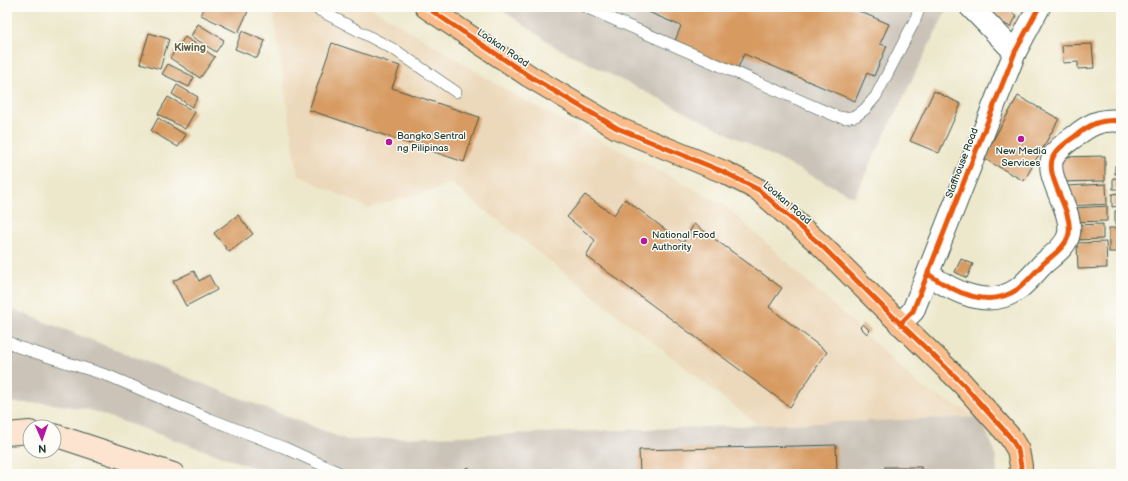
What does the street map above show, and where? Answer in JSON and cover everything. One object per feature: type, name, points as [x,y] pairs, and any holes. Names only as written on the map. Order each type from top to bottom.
[{"type":"main road","name":"Loakan Road","points":[[426,7],[529,76],[617,128],[724,172],[759,190],[823,247],[962,383],[1010,437],[1018,450],[1021,466],[1020,474]]},
{"type":"main road","points":[[7,434],[22,433]]},
{"type":"main road","points":[[62,438],[173,474]]},
{"type":"street","points":[[971,7],[1016,52]]},
{"type":"street","name":"Staffhouse Road","points":[[900,324],[913,311],[1016,52],[1039,7]]},
{"type":"street","points":[[928,274],[955,291],[970,297],[989,298],[1004,295],[1017,289],[1065,244],[1069,233],[1065,207],[1052,174],[1051,165],[1053,156],[1059,148],[1086,127],[1097,122],[1121,121]]},
{"type":"lane","points":[[315,7],[395,50],[456,92]]},
{"type":"lane","points":[[586,7],[836,116],[845,118],[856,116],[865,109],[876,96],[915,20],[920,7]]},
{"type":"lane","points":[[7,341],[25,349],[109,376],[210,419],[283,447],[342,474]]},
{"type":"shaded area","name":"National Food Authority","points":[[272,7],[370,7],[518,97],[726,206],[924,389],[980,417],[758,425],[452,184],[368,208],[298,175]]},
{"type":"shaded area","points":[[498,7],[948,7],[854,197],[554,46]]},
{"type":"shaded area","points":[[7,307],[347,440],[980,417],[995,452],[997,470],[996,474],[272,474],[87,409],[46,403],[7,403]]},
{"type":"building","points":[[205,7],[250,7],[238,33],[201,15]]},
{"type":"building","points":[[637,7],[849,7],[889,24],[880,44],[887,46],[874,76],[867,73],[855,101],[744,54],[737,70],[674,43],[681,26]]},
{"type":"building","points":[[995,7],[1003,7],[1017,16],[1010,27],[990,15]]},
{"type":"building","points":[[198,24],[224,40],[216,52],[191,36]]},
{"type":"building","points":[[242,31],[265,41],[257,58],[235,49]]},
{"type":"building","points":[[149,33],[169,39],[160,69],[140,63]]},
{"type":"building","points":[[185,37],[215,57],[200,78],[170,58]]},
{"type":"building","points":[[332,43],[400,66],[392,88],[479,117],[464,162],[309,110]]},
{"type":"building","points":[[1092,44],[1094,68],[1078,69],[1078,62],[1063,63],[1062,45]]},
{"type":"building","points":[[168,64],[194,77],[189,87],[162,74]]},
{"type":"building","points":[[177,85],[198,97],[192,107],[172,94]]},
{"type":"building","points":[[934,91],[961,104],[939,153],[910,141]]},
{"type":"building","name":"New Media Services","points":[[1018,96],[1059,119],[1024,181],[983,158]]},
{"type":"building","points":[[168,97],[195,112],[185,129],[158,114]]},
{"type":"building","points":[[158,118],[186,135],[178,147],[151,131]]},
{"type":"building","points":[[1105,156],[1105,181],[1062,182],[1061,157]]},
{"type":"building","points":[[1115,166],[1121,166],[1121,174],[1115,174]]},
{"type":"building","points":[[1113,178],[1121,178],[1121,189],[1113,189]]},
{"type":"building","points":[[1106,184],[1107,204],[1067,206],[1066,186]]},
{"type":"building","points":[[1121,193],[1121,206],[1112,207],[1112,194]]},
{"type":"building","points":[[585,195],[614,215],[625,199],[683,243],[694,224],[782,288],[769,307],[827,352],[790,407],[586,256],[595,240],[567,217]]},
{"type":"building","points":[[1107,206],[1107,221],[1073,222],[1073,208]]},
{"type":"building","points":[[1115,211],[1121,211],[1121,225],[1115,225]]},
{"type":"building","points":[[238,215],[253,234],[229,252],[214,233]]},
{"type":"building","points":[[1103,224],[1103,239],[1075,240],[1075,225]]},
{"type":"building","points":[[1109,228],[1121,228],[1121,252],[1109,252]]},
{"type":"building","points":[[1106,242],[1107,268],[1078,269],[1077,243]]},
{"type":"building","points":[[961,259],[973,264],[967,278],[955,272]]},
{"type":"building","points":[[194,271],[199,281],[209,275],[217,290],[186,306],[173,281]]},
{"type":"building","points":[[863,324],[870,331],[867,334],[860,327]]},
{"type":"building","points":[[836,445],[837,474],[640,474],[639,450]]},
{"type":"building","points":[[468,467],[476,474],[462,474]]},
{"type":"building","points":[[885,467],[921,467],[921,474],[885,474]]},
{"type":"cycle path","points":[[426,7],[529,76],[617,128],[724,172],[759,190],[823,247],[962,383],[1010,437],[1018,450],[1021,466],[1020,474]]},
{"type":"cycle path","points":[[900,324],[913,311],[1015,52],[1039,7]]},
{"type":"cycle path","points":[[928,274],[960,292],[983,298],[995,298],[1007,295],[1018,289],[1063,246],[1068,238],[1069,223],[1067,213],[1052,172],[1051,163],[1054,155],[1063,145],[1090,126],[1107,121],[1121,121]]},
{"type":"place","name":"New Media Services","points":[[1021,139]]},
{"type":"place","name":"Bangko Sentral ng Pilipinas","points":[[389,142]]},
{"type":"place","name":"National Food Authority","points":[[644,241]]},
{"type":"district","name":"Kiwing","points":[[190,47]]}]
